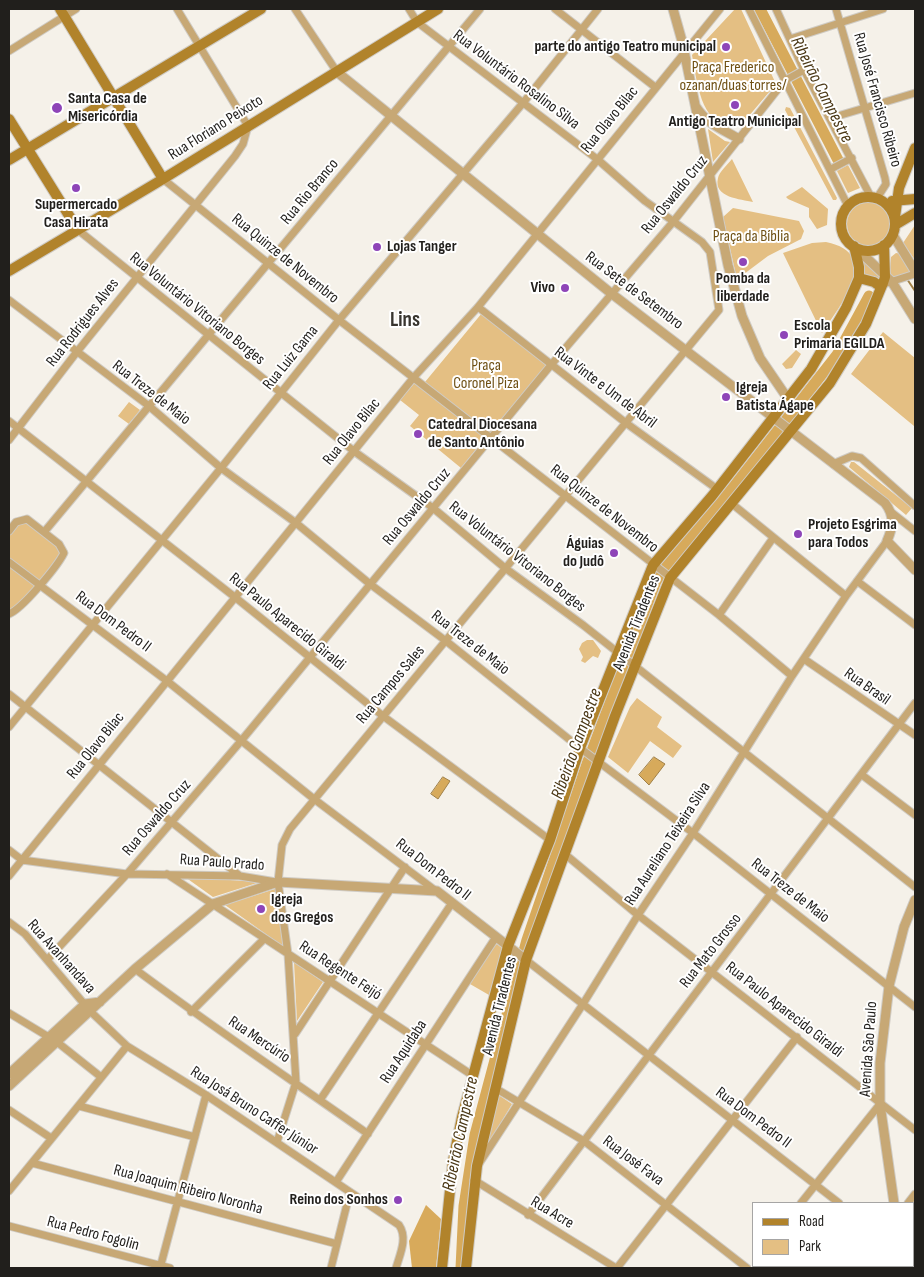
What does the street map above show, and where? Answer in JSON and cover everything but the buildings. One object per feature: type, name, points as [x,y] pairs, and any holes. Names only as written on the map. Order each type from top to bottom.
[{"type":"main road","points":[[9,160],[261,9]]},
{"type":"main road","name":"Rua Floriano Peixoto","points":[[9,271],[163,179],[438,9]]},
{"type":"main road","points":[[62,12],[163,179]]},
{"type":"main road","points":[[9,119],[78,230]]},
{"type":"main road","points":[[915,148],[896,201],[894,226],[884,245],[871,250],[855,247],[848,242],[842,229],[842,215],[848,206],[858,199],[896,201],[915,199]]},
{"type":"main road","points":[[877,199],[892,211],[894,226]]},
{"type":"main road","points":[[894,226],[915,213]]},
{"type":"main road","name":"Avenida Tiradentes","points":[[466,1268],[474,1180],[525,959],[566,855],[597,760],[668,577],[731,503],[843,364],[866,324],[885,282],[884,245]]},
{"type":"main road","points":[[855,247],[859,278],[874,282],[885,282]]},
{"type":"main road","name":"Avenida Tiradentes","points":[[442,1268],[453,1161],[472,1075],[511,948],[582,749],[621,656],[655,566],[775,419],[811,369],[846,308],[859,278]]},
{"type":"street","points":[[9,51],[62,12],[76,9]]},
{"type":"street","points":[[177,9],[248,126]]},
{"type":"street","points":[[295,9],[337,72]]},
{"type":"street","points":[[409,9],[417,22]]},
{"type":"street","name":"Rua Rio Branco","points":[[45,531],[84,481],[210,334],[389,116],[480,9]]},
{"type":"street","points":[[555,9],[655,87]]},
{"type":"street","name":"Rua Luiz Gama","points":[[9,727],[94,625],[339,320],[523,102],[598,9]]},
{"type":"street","points":[[674,9],[685,53],[693,102],[728,265],[742,316],[760,358],[788,399]]},
{"type":"street","name":"Rua Olavo Bilac","points":[[9,876],[414,377],[478,307],[720,9]]},
{"type":"street","points":[[749,9],[848,206]]},
{"type":"street","points":[[776,9],[802,71],[877,199]]},
{"type":"street","name":"Rua José Francisco Ribeiro","points":[[836,9],[866,106],[886,184],[877,199]]},
{"type":"street","points":[[790,39],[882,9]]},
{"type":"street","name":"Rua Voluntário Rosalino Silva","points":[[417,22],[597,159],[645,201],[702,242],[710,252],[719,306],[717,315]]},
{"type":"street","name":"Rua Oswaldo Cruz","points":[[47,960],[126,874],[241,741],[551,365],[673,222],[786,80],[802,71]]},
{"type":"street","name":"Rua Sete de Setembro","points":[[337,72],[536,234],[885,504],[891,512]]},
{"type":"street","points":[[831,118],[866,106],[915,93]]},
{"type":"street","points":[[693,102],[703,117],[714,126],[739,138]]},
{"type":"street","name":"Rua Rodrigues Alves","points":[[9,440],[76,353],[235,156],[243,144],[248,126]]},
{"type":"street","points":[[831,169],[852,158]]},
{"type":"street","name":"Rua Quinze de Novembro","points":[[163,179],[339,320],[719,615],[792,676]]},
{"type":"street","points":[[885,282],[915,273],[894,226]]},
{"type":"street","name":"Rua Voluntário Vitoriano Borges","points":[[78,230],[136,278],[210,334],[354,452],[432,508],[505,568],[621,656],[915,887]]},
{"type":"street","points":[[855,247],[915,319]]},
{"type":"street","name":"Rua Treze de Maio","points":[[9,300],[76,353],[149,406],[221,468],[296,523],[370,584],[446,641],[915,1007]]},
{"type":"street","name":"Rua Vinte e Um de Abril","points":[[478,307],[626,423],[717,489]]},
{"type":"street","name":"Rua Campos Sales","points":[[277,1142],[296,1082],[295,1034],[288,954],[278,882],[282,846],[290,829],[717,315]]},
{"type":"street","name":"Rua Paulo Aparecido Giraldi","points":[[9,421],[236,598],[383,716],[550,840]]},
{"type":"street","points":[[833,464],[852,456],[860,458],[915,506]]},
{"type":"street","points":[[731,503],[846,596]]},
{"type":"street","points":[[891,512],[915,531]]},
{"type":"street","points":[[891,512],[891,532],[887,541],[915,570]]},
{"type":"street","points":[[9,531],[16,522],[27,519],[45,531],[63,549],[64,553],[15,611],[9,614]]},
{"type":"street","points":[[719,615],[773,538]]},
{"type":"street","name":"Rua Aureliano Teixeira Silva","points":[[477,1166],[519,1104],[792,676],[846,596],[887,541]]},
{"type":"street","name":"Rua Dom Pedro II","points":[[9,562],[167,681],[314,799],[437,891],[648,1057],[838,1202]]},
{"type":"street","points":[[857,581],[915,626]]},
{"type":"street","name":"Rua Brasil","points":[[804,659],[915,736]]},
{"type":"street","points":[[9,694],[97,766],[240,876]]},
{"type":"street","name":"Rua Mato Grosso","points":[[528,1215],[915,703]]},
{"type":"street","points":[[862,775],[915,815]]},
{"type":"street","name":"Rua Paulo Prado","points":[[9,850],[22,860],[126,874],[240,876],[278,882],[390,890],[437,891]]},
{"type":"street","name":"Rua Paulo Aparecido Giraldi","points":[[566,855],[638,915],[915,1130]]},
{"type":"street","points":[[295,1034],[405,867]]},
{"type":"street","name":"Rua Regente Feijó","points":[[168,874],[472,1075]]},
{"type":"street","points":[[9,1086],[88,1008],[100,1002],[135,969],[213,904],[278,882]]},
{"type":"street","name":"Avenida São Paulo","points":[[894,1202],[880,1104],[880,1063],[889,986],[904,928],[915,900]]},
{"type":"street","points":[[320,1100],[452,903]]},
{"type":"street","name":"Rua Avanhandava","points":[[9,922],[25,934],[88,1008]]},
{"type":"street","name":"Rua Aquidaba","points":[[336,1182],[496,937]]},
{"type":"street","points":[[192,1012],[264,938]]},
{"type":"street","name":"Rua Mercúrio","points":[[135,969],[192,1012],[296,1082],[368,1134]]},
{"type":"street","name":"Rua Josá Bruno Caffer Júnior","points":[[88,1008],[127,1046],[277,1142],[399,1225],[404,1231],[396,1268]]},
{"type":"street","points":[[9,1013],[53,1041],[101,1077]]},
{"type":"street","points":[[616,1268],[797,1037]]},
{"type":"street","points":[[9,1074],[53,1041]]},
{"type":"street","points":[[9,1190],[127,1046]]},
{"type":"street","name":"Rua José Fava","points":[[495,1088],[584,1141],[748,1268]]},
{"type":"street","points":[[160,1267],[206,1096]]},
{"type":"street","points":[[801,1202],[880,1104]]},
{"type":"street","points":[[79,1106],[195,1137]]},
{"type":"street","points":[[9,1110],[51,1138]]},
{"type":"street","name":"Rua Joaquim Ribeiro Noronha","points":[[32,1163],[337,1244]]},
{"type":"street","name":"Rua Acre","points":[[474,1180],[616,1268]]},
{"type":"street","points":[[331,1268],[350,1192]]},
{"type":"street","name":"Rua Pedro Fogolin","points":[[9,1226],[160,1267],[170,1268]]},
{"type":"green space","name":"Praça Frederico ozanan/duas torres/","points":[[735,9],[741,9],[776,84],[742,124],[732,128],[721,124],[707,110],[698,88],[692,55]]},
{"type":"green space","points":[[786,107],[790,108],[837,198],[836,200],[833,200],[785,110]]},
{"type":"green space","points":[[708,129],[725,141],[730,142],[713,162]]},
{"type":"green space","points":[[732,159],[753,202],[729,196],[720,190],[718,178]]},
{"type":"green space","points":[[848,165],[860,188],[848,193],[837,171]]},
{"type":"green space","points":[[802,187],[828,209],[827,225],[817,229],[809,217],[809,208],[786,197]]},
{"type":"green space","points":[[873,202],[885,208],[890,215],[890,233],[885,240],[878,245],[865,246],[857,243],[850,236],[847,220],[850,212],[857,205]]},
{"type":"green space","name":"Praça da Bíblia","points":[[733,208],[799,221],[804,231],[801,239],[768,256],[740,277],[736,275],[723,217]]},
{"type":"green space","points":[[915,225],[915,260],[903,243]]},
{"type":"green space","points":[[826,242],[843,248],[852,257],[855,269],[853,282],[822,333],[783,253],[812,243]]},
{"type":"green space","points":[[896,253],[902,254],[913,270],[894,281],[889,277],[891,257]]},
{"type":"green space","points":[[861,259],[881,276],[879,282],[862,276]]},
{"type":"green space","name":"Praça Coronel Piza","points":[[482,313],[548,366],[491,436],[425,382]]},
{"type":"green space","points":[[883,332],[915,358],[914,426],[851,374]]},
{"type":"green space","points":[[796,350],[801,354],[792,368],[786,369],[782,364]]},
{"type":"green space","points":[[417,380],[485,438],[461,468],[410,426],[419,415],[400,400]]},
{"type":"green space","points":[[129,402],[140,410],[129,424],[118,416]]},
{"type":"green space","points":[[851,462],[854,462],[912,508],[906,515],[849,467]]},
{"type":"green space","points":[[23,519],[35,525],[63,553],[38,584],[9,560],[9,532]]},
{"type":"green space","points":[[9,563],[37,585],[9,614]]},
{"type":"green space","points":[[587,640],[593,640],[601,651],[598,658],[593,656],[585,663],[581,661],[583,657],[579,649],[582,643]]},
{"type":"green space","points":[[637,698],[662,717],[657,727],[682,746],[673,758],[650,741],[628,773],[608,757],[630,707]]},
{"type":"green space","points":[[185,877],[260,882],[213,897]]},
{"type":"green space","points":[[275,889],[284,947],[225,905]]},
{"type":"green space","points":[[497,944],[503,949],[489,995],[470,984]]},
{"type":"green space","points":[[294,962],[323,982],[297,1021]]},
{"type":"green space","points":[[497,1094],[512,1104],[487,1146]]},
{"type":"shaded area","points":[[654,757],[665,764],[649,785],[639,775]]},
{"type":"shaded area","points":[[443,777],[450,781],[438,799],[431,794]]},
{"type":"shaded area","points":[[426,1205],[441,1219],[436,1268],[412,1268],[409,1241]]},
{"type":"waterway","name":"Ribeirão Campestre","points":[[760,9],[838,160]]},
{"type":"waterway","points":[[907,279],[915,291]]},
{"type":"waterway","name":"Ribeirão Campestre","points":[[461,1268],[464,1206],[475,1135],[527,940],[587,764],[656,581],[674,556],[735,485],[837,355],[869,296]]},
{"type":"place","name":"parte do antigo Teatro municipal","points":[[726,47]]},
{"type":"place","name":"Antigo Teatro Municipal","points":[[735,105]]},
{"type":"place","name":"Santa Casa de Misericórdia","points":[[57,108]]},
{"type":"place","name":"Supermercado Casa Hirata","points":[[76,188]]},
{"type":"place","name":"Lojas Tanger","points":[[377,247]]},
{"type":"place","name":"Pomba da liberdade","points":[[743,262]]},
{"type":"place","name":"Vivo","points":[[565,288]]},
{"type":"place","name":"Escola Primaria EGILDA","points":[[784,335]]},
{"type":"place","name":"Igreja Batista Ágape","points":[[726,397]]},
{"type":"place","name":"Catedral Diocesana de Santo Antônio","points":[[418,434]]},
{"type":"place","name":"Projeto Esgrima para Todos","points":[[798,534]]},
{"type":"place","name":"Águias do Judô","points":[[614,553]]},
{"type":"place","name":"Igreja dos Gregos","points":[[261,909]]},
{"type":"place","name":"Reino dos Sonhos","points":[[398,1200]]},
{"type":"district","name":"Lins","points":[[405,321]]}]
